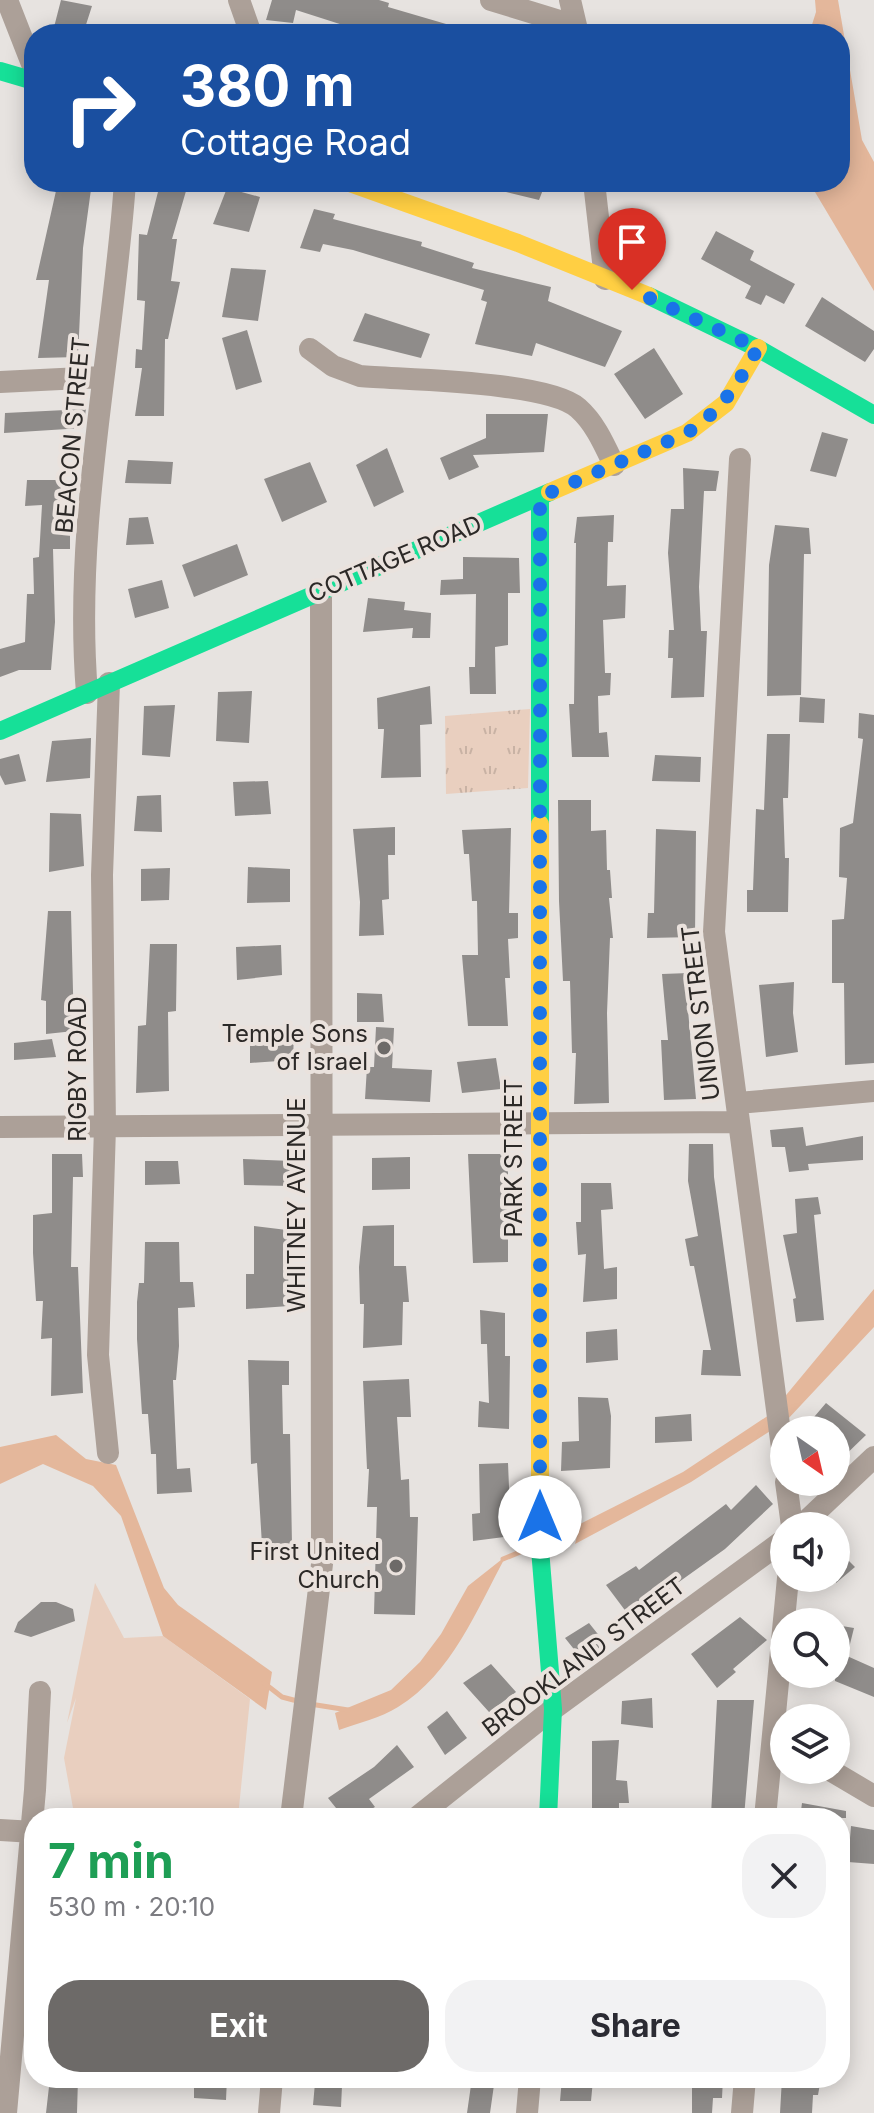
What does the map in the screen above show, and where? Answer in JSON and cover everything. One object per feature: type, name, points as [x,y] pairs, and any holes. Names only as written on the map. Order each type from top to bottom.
[{"type":"main road","points":[[0,71],[24,78]]},
{"type":"main road","points":[[374,192],[605,279],[758,348],[874,415]]},
{"type":"main road","name":"COTTAGE ROAD","points":[[0,731],[687,433],[707,420],[732,394],[758,348]]},
{"type":"main road","name":"PARK STREET","points":[[540,497],[540,1549],[553,1709],[548,1808]]},
{"type":"street","points":[[7,0],[24,43]]},
{"type":"street","points":[[239,0],[247,24]]},
{"type":"street","points":[[491,0],[560,24]]},
{"type":"street","points":[[570,0],[576,24]]},
{"type":"street","name":"BEACON STREET","points":[[87,693],[82,634],[101,377],[119,268],[124,192]]},
{"type":"street","points":[[595,192],[605,279]]},
{"type":"street","points":[[310,349],[333,366],[360,376],[533,391],[562,398],[590,421],[614,465]]},
{"type":"street","points":[[0,382],[101,377]]},
{"type":"street","name":"UNION STREET","points":[[740,459],[714,919],[778,1416]]},
{"type":"street","name":"WHITNEY AVENUE","points":[[292,1808],[322,1564],[324,1125],[321,591]]},
{"type":"street","name":"RIGBY ROAD","points":[[108,1453],[98,1355],[105,1127],[102,875],[109,683]]},
{"type":"street","points":[[0,1127],[540,1124],[738,1113],[874,1091]]},
{"type":"street","points":[[816,1512],[874,1457]]},
{"type":"street","name":"BROOKLAND STREET","points":[[429,1808],[553,1709],[770,1550]]},
{"type":"street","points":[[779,1704],[787,1592]]},
{"type":"street","points":[[34,1808],[40,1692]]},
{"type":"street","points":[[850,1780],[873,1791]]},
{"type":"street","points":[[767,1808],[770,1784]]},
{"type":"street","points":[[0,1830],[24,1831]]},
{"type":"street","points":[[6,2113],[24,1926]]},
{"type":"street","points":[[269,2113],[271,2088]]},
{"type":"street","points":[[527,2113],[529,2088]]},
{"type":"street","points":[[742,2113],[744,2088]]},
{"type":"green space","points":[[530,709],[528,788],[446,794],[445,716]]},
{"type":"green space","points":[[95,1583],[124,1638],[163,1636],[250,1699],[239,1808],[73,1808],[64,1758],[76,1698],[67,1723]]},
{"type":"shaded area","points":[[815,0],[838,0],[842,24],[812,24]]},
{"type":"shaded area","points":[[850,70],[862,140],[874,162],[874,291],[815,192],[850,192]]},
{"type":"shaded area","points":[[874,1289],[874,1327],[791,1416],[786,1416],[782,1400]]},
{"type":"shaded area","points":[[772,1413],[770,1431],[691,1482],[575,1544],[580,1524],[683,1472]]},
{"type":"shaded area","points":[[56,1435],[86,1459],[116,1465],[164,1588],[178,1605],[272,1672],[266,1710],[163,1636],[121,1516],[93,1486],[43,1464],[0,1484],[0,1447]]},
{"type":"shaded area","points":[[506,1556],[461,1639],[434,1677],[391,1711],[339,1730],[335,1713],[391,1690],[420,1662],[441,1634],[468,1586]]},
{"type":"building","points":[[61,0],[92,6],[86,24],[55,24]]},
{"type":"building","points":[[272,0],[379,0],[389,3],[388,7],[446,24],[340,24],[296,10],[293,23],[266,20]]},
{"type":"building","points":[[56,192],[91,192],[83,248],[78,357],[38,358],[49,280],[36,280]]},
{"type":"building","points":[[158,192],[186,192],[172,239],[177,239],[171,281],[180,282],[168,339],[165,339],[164,416],[135,416],[142,368],[135,368],[136,349],[142,350],[145,301],[137,300],[139,234],[147,235]]},
{"type":"building","points":[[225,192],[260,197],[249,232],[213,224]]},
{"type":"building","points":[[506,192],[542,192],[539,200]]},
{"type":"building","points":[[314,209],[335,214],[333,219],[422,242],[421,246],[474,263],[472,268],[551,287],[548,301],[622,331],[605,367],[536,343],[532,356],[475,344],[487,302],[481,300],[484,290],[353,250],[323,244],[320,252],[300,248]]},
{"type":"building","points":[[716,231],[754,251],[750,260],[795,284],[784,304],[766,295],[761,305],[745,298],[751,286],[701,259]]},
{"type":"building","points":[[231,268],[266,270],[258,321],[222,317]]},
{"type":"building","points":[[822,297],[874,331],[874,349],[865,362],[805,326]]},
{"type":"building","points":[[365,313],[430,334],[421,358],[353,341]]},
{"type":"building","points":[[247,330],[262,382],[236,390],[222,338]]},
{"type":"building","points":[[654,348],[683,394],[645,419],[614,374]]},
{"type":"building","points":[[86,409],[83,428],[4,433],[5,413]]},
{"type":"building","points":[[486,414],[548,414],[544,452],[473,455],[479,467],[449,480],[440,458],[486,438]]},
{"type":"building","points":[[822,432],[848,439],[836,477],[810,471]]},
{"type":"building","points":[[387,448],[404,492],[374,507],[356,465]]},
{"type":"building","points":[[128,460],[173,462],[171,484],[125,483]]},
{"type":"building","points":[[310,462],[327,502],[282,522],[264,479]]},
{"type":"building","points":[[683,468],[719,471],[716,491],[704,491],[699,587],[701,631],[707,631],[704,697],[671,698],[673,658],[668,658],[669,630],[674,630],[668,553],[671,509],[684,509]]},
{"type":"building","points":[[27,480],[61,480],[61,527],[70,527],[70,549],[53,549],[55,622],[51,670],[19,670],[0,677],[0,649],[25,642],[27,594],[34,594],[33,558],[39,557],[42,505],[25,506]]},
{"type":"building","points":[[614,515],[613,542],[608,542],[607,586],[626,585],[625,618],[603,620],[605,673],[611,673],[610,695],[598,696],[599,733],[607,732],[609,757],[572,757],[569,704],[574,704],[574,543],[577,517]]},
{"type":"building","points":[[148,517],[154,544],[126,545],[129,518]]},
{"type":"building","points":[[775,525],[809,528],[811,554],[804,554],[801,695],[767,696],[769,565]]},
{"type":"building","points":[[237,544],[248,575],[194,597],[182,565]]},
{"type":"building","points":[[463,557],[519,558],[520,593],[508,593],[508,645],[495,647],[496,694],[470,694],[469,667],[475,667],[476,594],[440,595],[441,580],[463,579]]},
{"type":"building","points":[[162,580],[169,608],[135,618],[128,589]]},
{"type":"building","points":[[368,598],[405,602],[404,610],[431,613],[430,638],[412,638],[413,628],[363,632]]},
{"type":"building","points":[[430,686],[432,724],[420,725],[421,777],[381,778],[384,729],[378,729],[377,698]]},
{"type":"building","points":[[252,691],[249,743],[216,741],[218,692]]},
{"type":"building","points":[[800,697],[825,699],[824,723],[799,722]]},
{"type":"building","points":[[175,705],[170,757],[142,755],[144,706]]},
{"type":"building","points":[[859,713],[874,715],[874,1063],[845,1065],[844,983],[832,983],[832,920],[844,919],[847,878],[839,877],[840,828],[853,823],[863,739],[858,738]]},
{"type":"building","points":[[767,734],[790,734],[788,798],[783,798],[785,858],[789,858],[788,912],[747,912],[747,890],[753,890],[756,809],[764,810]]},
{"type":"building","points":[[91,738],[90,778],[46,782],[52,741]]},
{"type":"building","points":[[19,754],[26,781],[5,785],[0,775],[0,759]]},
{"type":"building","points":[[655,755],[701,757],[700,782],[652,781]]},
{"type":"building","points":[[268,781],[271,814],[235,816],[233,782]]},
{"type":"building","points":[[161,795],[162,832],[134,831],[137,796]]},
{"type":"building","points":[[558,800],[591,800],[591,831],[606,830],[613,938],[610,938],[607,1013],[609,1103],[574,1104],[576,1053],[572,1053],[570,981],[563,981]]},
{"type":"building","points":[[50,813],[81,814],[84,866],[49,872]]},
{"type":"building","points":[[395,827],[395,855],[388,855],[389,899],[382,900],[384,935],[359,936],[360,902],[353,829]]},
{"type":"building","points":[[511,828],[509,913],[518,913],[518,938],[508,939],[510,978],[505,978],[508,1026],[468,1026],[462,955],[478,955],[477,901],[472,901],[469,854],[464,854],[462,830]]},
{"type":"building","points":[[656,829],[696,831],[695,937],[647,938],[648,913],[654,913]]},
{"type":"building","points":[[248,867],[290,869],[290,902],[247,903]]},
{"type":"building","points":[[170,868],[169,900],[141,901],[141,869]]},
{"type":"building","points":[[48,911],[71,911],[74,1031],[46,1034],[46,1001],[41,1000]]},
{"type":"building","points":[[150,944],[177,944],[176,1011],[168,1012],[169,1091],[136,1093],[138,1026],[146,1025]]},
{"type":"building","points":[[281,945],[282,975],[237,980],[236,947]]},
{"type":"building","points":[[689,973],[692,998],[687,999],[696,1099],[664,1100],[661,1040],[668,1040],[662,974]]},
{"type":"building","points":[[794,982],[793,1013],[798,1052],[766,1057],[759,985]]},
{"type":"building","points":[[357,993],[382,994],[384,1022],[357,1022]]},
{"type":"building","name":"Temple Sons of Israel","points":[[376,1027],[394,1028],[392,1068],[432,1070],[430,1102],[365,1099],[367,1067],[374,1067]]},
{"type":"building","points":[[250,1032],[294,1032],[293,1060],[250,1063]]},
{"type":"building","points":[[52,1039],[56,1057],[14,1060],[14,1043]]},
{"type":"building","points":[[496,1058],[501,1089],[462,1093],[457,1062]]},
{"type":"building","points":[[803,1127],[806,1146],[863,1136],[863,1160],[808,1164],[809,1170],[789,1172],[785,1147],[772,1147],[770,1130]]},
{"type":"building","points":[[689,1144],[713,1144],[714,1177],[741,1376],[701,1375],[703,1350],[711,1350],[694,1266],[690,1266],[685,1239],[698,1236],[688,1181]]},
{"type":"building","points":[[52,1154],[82,1154],[83,1177],[73,1177],[71,1267],[78,1267],[83,1393],[51,1396],[52,1338],[41,1339],[43,1301],[36,1301],[33,1215],[52,1213]]},
{"type":"building","points":[[468,1154],[508,1154],[508,1262],[473,1263]]},
{"type":"building","points":[[410,1157],[410,1189],[372,1190],[372,1158]]},
{"type":"building","points":[[243,1159],[292,1161],[291,1186],[244,1185]]},
{"type":"building","points":[[145,1161],[178,1161],[180,1184],[145,1185]]},
{"type":"building","points":[[581,1183],[611,1183],[613,1209],[601,1210],[604,1269],[617,1267],[617,1299],[583,1302],[586,1254],[578,1255],[576,1222],[581,1222]]},
{"type":"building","points":[[818,1197],[821,1214],[814,1215],[824,1320],[796,1322],[793,1299],[796,1298],[783,1235],[797,1233],[795,1199]]},
{"type":"building","points":[[394,1225],[394,1266],[406,1266],[409,1302],[403,1302],[402,1345],[363,1348],[364,1304],[360,1304],[359,1267],[363,1226]]},
{"type":"building","points":[[254,1226],[287,1230],[289,1306],[246,1309],[246,1274],[254,1274]]},
{"type":"building","points":[[145,1242],[179,1242],[180,1282],[193,1282],[195,1307],[178,1308],[179,1346],[176,1380],[173,1380],[177,1469],[190,1468],[192,1492],[157,1494],[156,1454],[151,1454],[148,1414],[142,1414],[137,1339],[137,1302],[139,1283],[144,1283]]},
{"type":"building","points":[[480,1310],[505,1313],[505,1356],[510,1356],[509,1429],[478,1427],[479,1401],[489,1403],[487,1344],[481,1344]]},
{"type":"building","points":[[617,1329],[618,1360],[586,1363],[586,1332]]},
{"type":"building","points":[[248,1360],[289,1361],[289,1385],[282,1385],[283,1434],[290,1434],[292,1545],[262,1545],[257,1463],[251,1464]]},
{"type":"building","points":[[409,1379],[411,1417],[397,1417],[401,1480],[409,1479],[410,1517],[418,1517],[415,1615],[374,1614],[377,1507],[367,1507],[369,1469],[363,1381]]},
{"type":"building","points":[[578,1397],[608,1398],[611,1416],[610,1468],[561,1471],[562,1442],[579,1441]]},
{"type":"building","points":[[826,1403],[842,1416],[815,1416]]},
{"type":"building","points":[[691,1414],[692,1441],[655,1443],[655,1417]]},
{"type":"building","points":[[850,1422],[866,1435],[850,1450]]},
{"type":"building","points":[[508,1463],[511,1536],[473,1541],[472,1514],[480,1513],[479,1464]]},
{"type":"building","points":[[756,1485],[773,1504],[725,1549],[630,1617],[606,1585],[636,1566],[639,1570],[726,1504],[731,1510]]},
{"type":"building","points":[[41,1602],[56,1602],[73,1609],[75,1621],[31,1637],[14,1632],[18,1622]]},
{"type":"building","points":[[740,1617],[767,1640],[733,1669],[736,1672],[717,1688],[691,1654]]},
{"type":"building","points":[[589,1623],[609,1648],[585,1663],[565,1638]]},
{"type":"building","points":[[850,1657],[874,1668],[874,1697],[850,1687]]},
{"type":"building","points":[[491,1664],[516,1692],[489,1712],[463,1683]]},
{"type":"building","points":[[652,1698],[653,1728],[621,1724],[622,1701]]},
{"type":"building","points":[[717,1700],[754,1700],[745,1808],[711,1808]]},
{"type":"building","points":[[447,1711],[467,1738],[445,1755],[427,1727]]},
{"type":"building","points":[[619,1740],[616,1780],[627,1781],[629,1803],[619,1803],[619,1808],[592,1808],[592,1741]]},
{"type":"building","points":[[397,1745],[414,1767],[369,1799],[373,1808],[336,1808],[328,1798],[374,1767]]},
{"type":"building","points":[[802,1803],[830,1808],[801,1808]]},
{"type":"building","points":[[851,1826],[874,1830],[874,1864],[850,1862]]},
{"type":"building","points":[[49,2088],[78,2088],[77,2113],[46,2113]]},
{"type":"building","points":[[194,2088],[227,2088],[226,2100],[194,2098]]},
{"type":"building","points":[[315,2088],[342,2088],[341,2107],[313,2105]]},
{"type":"building","points":[[471,2088],[494,2088],[490,2113],[467,2113]]},
{"type":"building","points":[[561,2088],[592,2088],[591,2101],[560,2101]]},
{"type":"building","points":[[692,2088],[722,2088],[722,2098],[713,2098],[712,2113],[692,2113]]},
{"type":"building","points":[[781,2088],[819,2088],[818,2095],[813,2095],[812,2113],[780,2113]]},
{"type":"waterway","points":[[551,1541],[583,1530]]},
{"type":"waterway","points":[[503,1559],[530,1548]]},
{"type":"waterway","points":[[264,1683],[282,1697],[301,1702]]},
{"type":"waterway","points":[[310,1704],[348,1710]]},
{"type":"traffic: fast","points":[[0,71],[24,78]]},
{"type":"traffic: fast","points":[[649,296],[759,349],[874,415]]},
{"type":"traffic: fast","points":[[0,731],[550,492]]},
{"type":"traffic: fast","points":[[540,497],[540,824]]},
{"type":"traffic: fast","points":[[540,1492],[540,1549],[553,1709],[548,1808]]},
{"type":"traffic: slow","points":[[375,192],[518,243],[649,296]]},
{"type":"traffic: slow","points":[[550,492],[687,433],[726,403],[758,348]]},
{"type":"traffic: slow","points":[[540,824],[540,1492]]},
{"type":"place","name":"Temple Sons of Israel","points":[[384,1048]]},
{"type":"place","name":"First United Church","points":[[396,1566]]},
{"type":"route","points":[[540,1517],[540,497],[687,433],[707,420],[726,403],[758,348],[632,290]]}]
